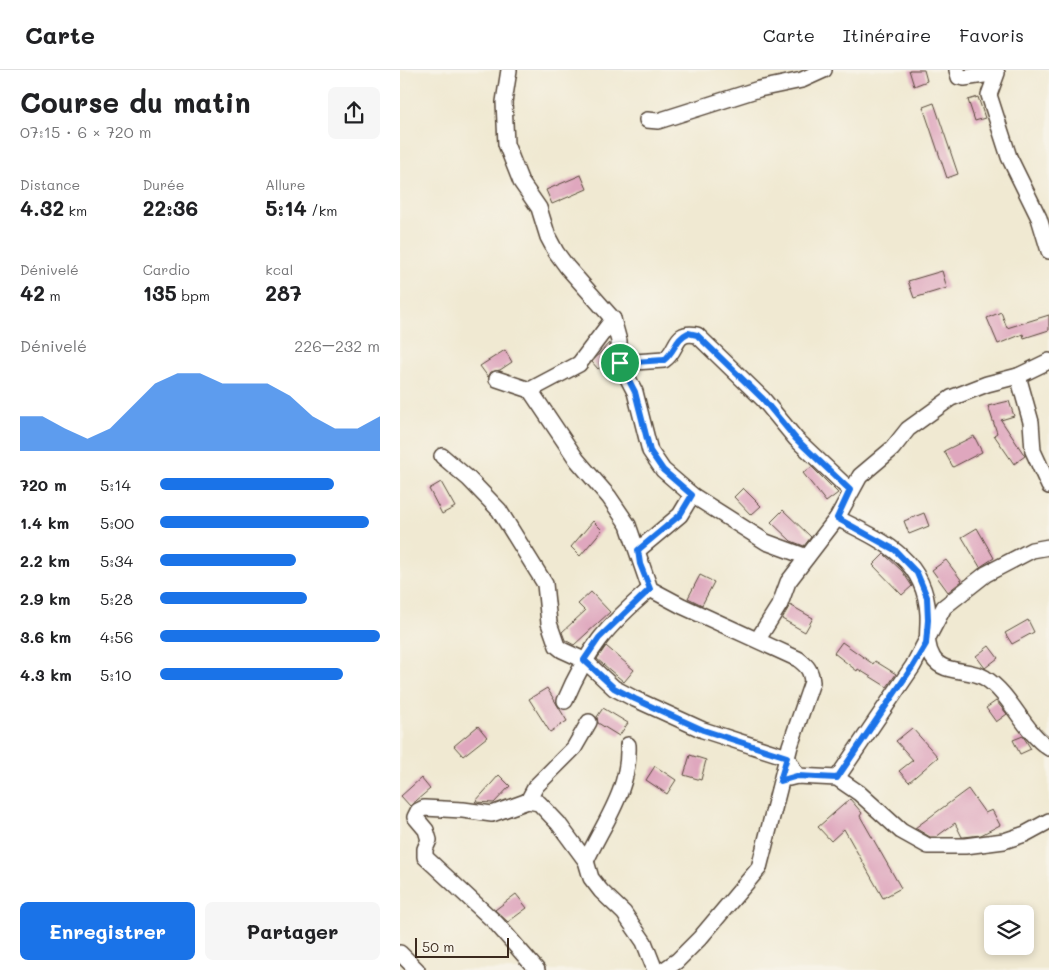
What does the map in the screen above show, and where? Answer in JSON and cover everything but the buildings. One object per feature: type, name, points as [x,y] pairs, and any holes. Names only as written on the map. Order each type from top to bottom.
[{"type":"street","points":[[509,70],[504,102],[506,144],[521,182],[539,208],[548,237],[556,252],[567,268],[613,319],[619,341],[620,363],[635,392],[650,451],[663,470],[692,495],[766,542],[807,557]]},
{"type":"street","points":[[647,120],[658,121],[666,119],[759,89],[802,80],[824,70]]},
{"type":"street","points":[[957,70],[959,77],[964,78],[999,71]]},
{"type":"street","points":[[999,71],[989,95],[1009,157],[1039,218],[1049,251]]},
{"type":"street","points":[[530,390],[579,364],[613,319]]},
{"type":"street","points":[[620,363],[664,360],[668,357],[680,337],[688,333],[697,335],[763,399],[796,439],[850,490]]},
{"type":"street","points":[[758,639],[780,604],[788,582],[837,518],[850,490],[860,476],[926,414],[951,398],[987,384],[1018,376],[1049,361]]},
{"type":"street","points":[[1018,376],[1031,422],[1033,451],[1049,486]]},
{"type":"street","points":[[497,379],[530,390],[576,460],[609,496],[628,525],[650,589],[682,606],[798,658],[808,666],[812,674],[812,682],[780,781],[759,868],[700,938],[677,961],[664,970]]},
{"type":"street","points":[[442,456],[469,478],[499,510],[545,584],[549,623],[557,646],[570,655],[584,660],[614,688],[635,699],[703,730],[787,757],[797,776]]},
{"type":"street","points":[[638,550],[680,515],[692,495]]},
{"type":"street","points":[[837,518],[895,550],[917,573],[927,597],[926,644],[939,664],[947,668],[973,672],[993,683],[1036,738],[1049,748]]},
{"type":"street","points":[[837,778],[888,706],[926,644],[944,606],[986,574],[1032,550],[1049,547]]},
{"type":"street","points":[[565,701],[584,660],[599,638],[650,589]]},
{"type":"street","points":[[528,801],[536,786],[574,748],[589,722]]},
{"type":"street","points":[[586,861],[621,791],[629,761],[628,745]]},
{"type":"street","points":[[780,781],[797,776],[837,778],[859,793],[901,831],[928,846],[965,846],[1004,841],[1025,834],[1049,821]]},
{"type":"street","points":[[537,970],[496,923],[425,857],[429,840],[426,830],[415,817],[418,811],[424,808],[492,814],[528,801],[539,803],[558,823],[586,861],[591,878],[601,891],[624,913],[644,942],[655,970]]},
{"type":"street","points":[[400,953],[418,970]]},
{"type":"route","points":[[688,333],[697,335],[763,399],[796,439],[850,490],[837,518],[895,550],[917,573],[927,597],[926,644],[888,706],[837,778],[797,776],[780,781],[787,757],[703,730],[635,699],[614,688],[584,660],[599,638],[625,610],[650,589],[640,564],[638,550],[680,515],[692,495],[663,470],[650,451],[642,428],[635,392],[620,363],[664,360],[668,357],[680,337],[688,333]]}]
